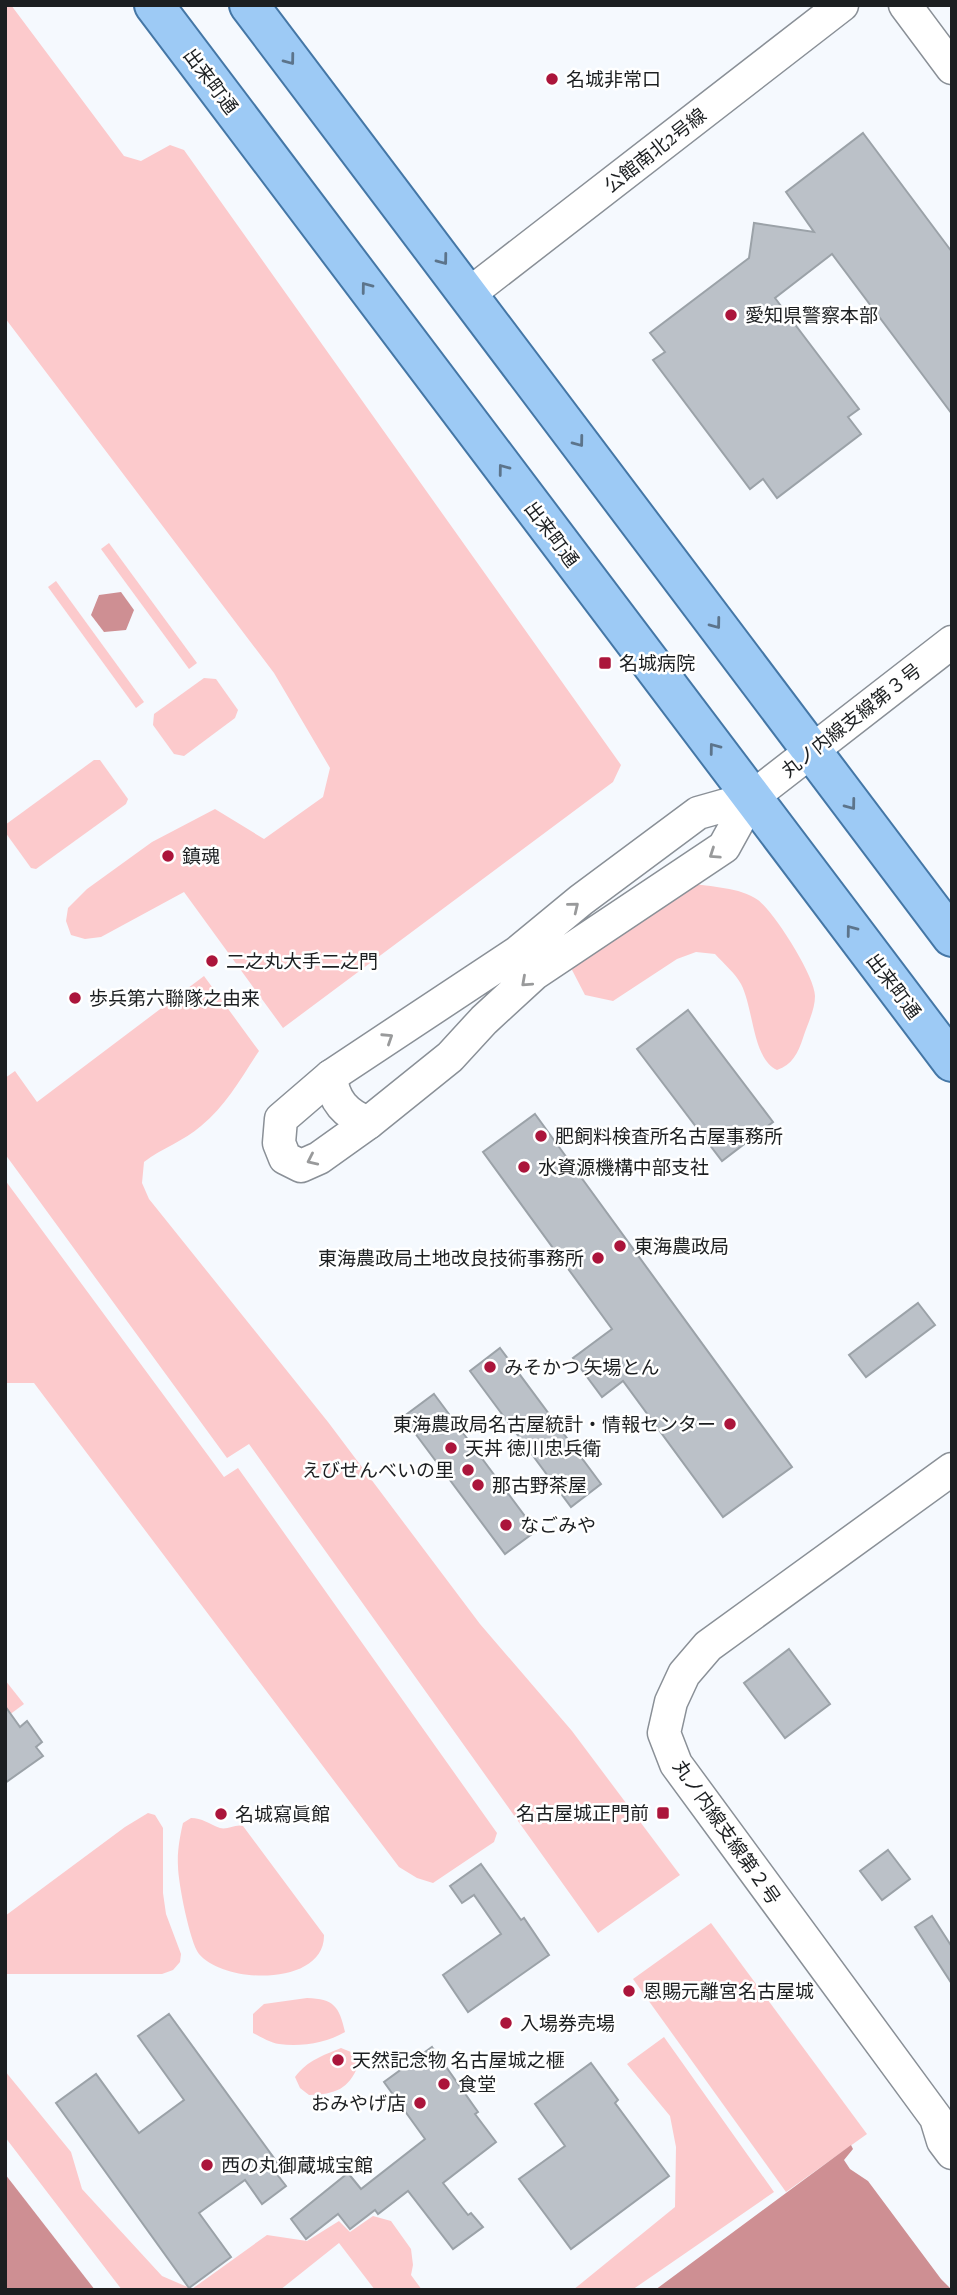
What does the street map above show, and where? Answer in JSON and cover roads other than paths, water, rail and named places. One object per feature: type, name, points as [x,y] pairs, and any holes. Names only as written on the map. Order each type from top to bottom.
[{"type":"main road","name":"出来町通","points":[[154,5],[952,1062]]},
{"type":"main road","points":[[249,5],[952,937]]},
{"type":"street","name":"公館南北2号線","points":[[469,294],[842,5]]},
{"type":"street","points":[[905,5],[952,68]]},
{"type":"street","name":"丸ノ内線支線第３号","points":[[751,798],[952,642]]},
{"type":"street","points":[[751,798],[724,847],[534,974],[484,1020],[450,1057],[368,1123],[302,1166],[285,1158],[279,1143],[281,1119],[331,1076],[518,953],[582,900],[698,813],[751,798]]},
{"type":"street","points":[[331,1076],[332,1088],[348,1115],[368,1123]]},
{"type":"street","name":"丸ノ内線支線第２号","points":[[952,1469],[708,1646],[684,1674],[671,1702],[664,1733],[676,1764],[936,2118],[943,2141],[952,2153]]},
{"type":"place","name":"名城非常口","points":[[552,79]]},
{"type":"place","name":"愛知県警察本部","points":[[731,315]]},
{"type":"place","name":"名城病院","points":[[605,663]]},
{"type":"place","name":"鎮魂","points":[[168,856]]},
{"type":"place","name":"二之丸大手二之門","points":[[212,961]]},
{"type":"place","name":"歩兵第六聯隊之由来","points":[[75,998]]},
{"type":"place","name":"肥飼料検査所名古屋事務所","points":[[541,1136]]},
{"type":"place","name":"水資源機構中部支社","points":[[524,1167]]},
{"type":"place","name":"東海農政局","points":[[620,1246]]},
{"type":"place","name":"東海農政局土地改良技術事務所","points":[[598,1258]]},
{"type":"place","name":"みそかつ 矢場とん","points":[[490,1367]]},
{"type":"place","name":"東海農政局名古屋統計・情報センター","points":[[730,1424]]},
{"type":"place","name":"天丼 徳川忠兵衛","points":[[451,1448]]},
{"type":"place","name":"えびせんべいの里","points":[[468,1470]]},
{"type":"place","name":"那古野茶屋","points":[[478,1485]]},
{"type":"place","name":"なごみや","points":[[506,1525]]},
{"type":"place","name":"名古屋城正門前","points":[[663,1813]]},
{"type":"place","name":"名城寫眞館","points":[[221,1814]]},
{"type":"place","name":"恩賜元離宮名古屋城","points":[[629,1991]]},
{"type":"place","name":"入場券売場","points":[[506,2023]]},
{"type":"place","name":"天然記念物 名古屋城之榧","points":[[338,2060]]},
{"type":"place","name":"食堂","points":[[444,2084]]},
{"type":"place","name":"おみやげ店","points":[[420,2103]]},
{"type":"place","name":"西の丸御蔵城宝館","points":[[207,2165]]}]
